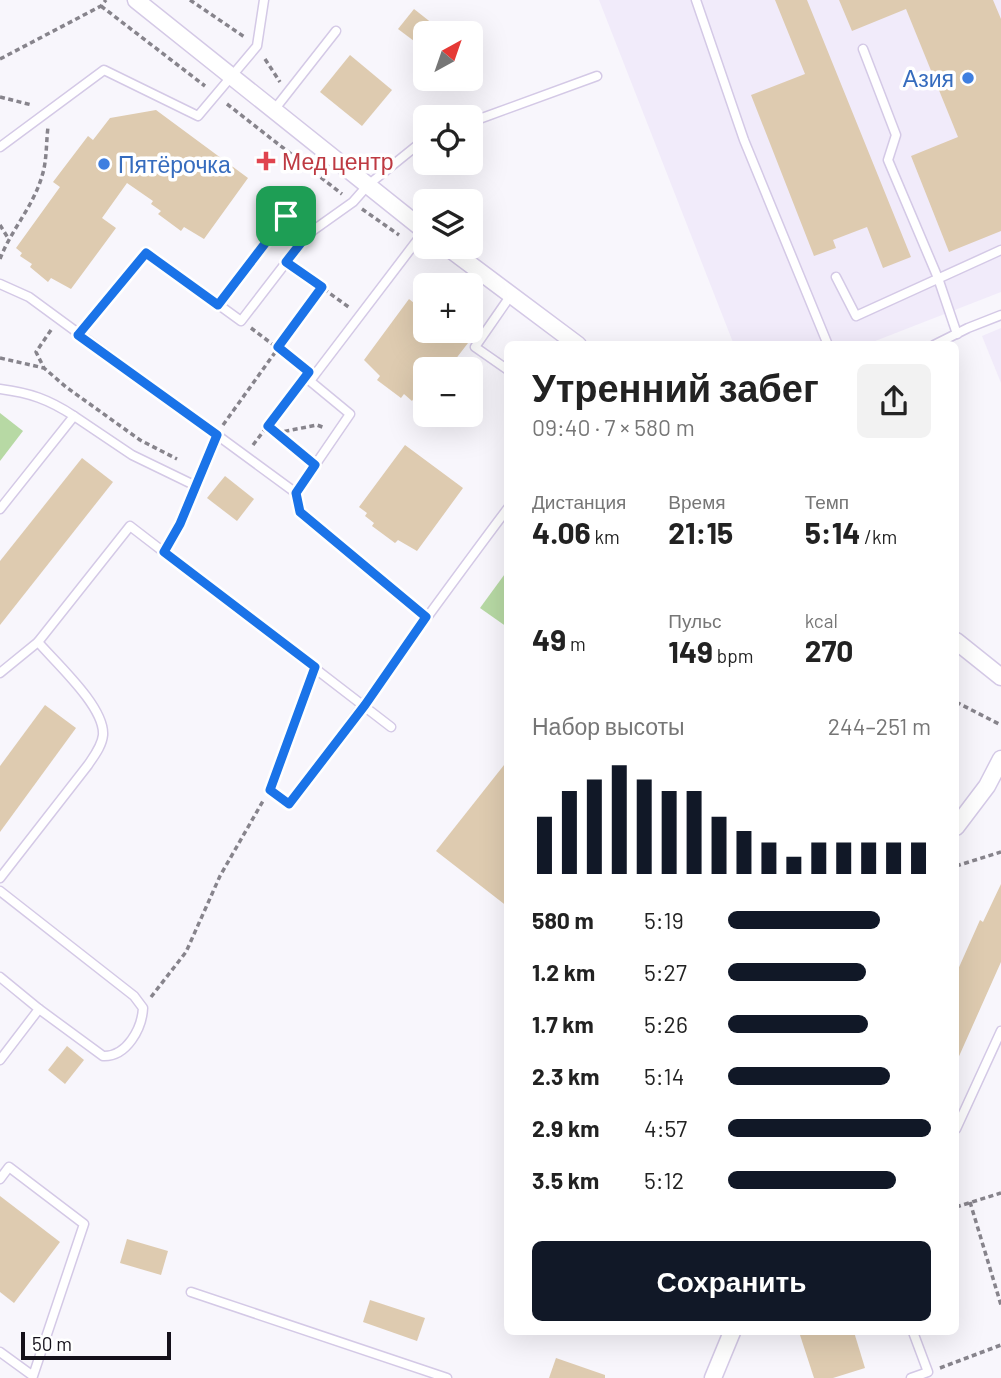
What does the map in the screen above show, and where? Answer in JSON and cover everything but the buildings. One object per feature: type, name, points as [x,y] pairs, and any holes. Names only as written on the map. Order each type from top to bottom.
[{"type":"street","points":[[136,0],[413,221]]},
{"type":"street","points":[[463,259],[573,341]]},
{"type":"street","points":[[959,643],[1001,677]]},
{"type":"street","points":[[959,823],[987,786],[1001,759]]},
{"type":"street","points":[[713,1378],[731,1335]]},
{"type":"lane","points":[[0,147],[104,70],[198,116],[257,46],[264,0]]},
{"type":"lane","points":[[696,0],[744,140],[826,341]]},
{"type":"lane","points":[[274,110],[337,31]]},
{"type":"lane","points":[[863,49],[896,135],[888,160],[938,278],[957,334]]},
{"type":"lane","points":[[483,118],[597,76]]},
{"type":"lane","points":[[78,335],[146,253],[241,321],[308,234],[353,202],[368,185],[413,149]]},
{"type":"lane","points":[[218,305],[286,216],[308,234]]},
{"type":"lane","points":[[296,493],[350,414],[310,380],[312,374],[413,247]]},
{"type":"lane","points":[[836,277],[856,316],[1001,250]]},
{"type":"lane","points":[[0,284],[29,298],[296,493],[300,512],[426,617]]},
{"type":"lane","points":[[504,367],[475,346],[511,295]]},
{"type":"lane","points":[[942,341],[1001,315]]},
{"type":"lane","points":[[0,389],[30,393],[55,404],[132,454],[196,486],[217,435]]},
{"type":"lane","points":[[0,509],[74,416]]},
{"type":"lane","points":[[315,667],[270,790],[289,804],[365,705],[426,617],[504,513]]},
{"type":"lane","points":[[0,673],[38,642],[130,526],[391,727]]},
{"type":"lane","points":[[0,878],[88,765],[100,747],[103,736],[102,720],[38,642]]},
{"type":"lane","points":[[0,891],[134,996],[143,1008],[143,1017],[127,1046],[110,1056],[103,1056],[0,977]]},
{"type":"lane","points":[[0,1060],[39,1009]]},
{"type":"lane","points":[[959,1122],[1001,1031]]},
{"type":"lane","points":[[0,1179],[9,1167],[84,1224],[33,1376],[0,1352]]},
{"type":"lane","points":[[191,1292],[447,1378]]},
{"type":"lane","points":[[911,1378],[928,1372],[914,1335]]},
{"type":"path","points":[[0,59],[101,6],[106,0]]},
{"type":"path","points":[[101,6],[353,202],[413,245]]},
{"type":"path","points":[[0,97],[50,110],[43,175],[28,209],[8,237],[0,259]]},
{"type":"path","points":[[0,225],[8,237]]},
{"type":"path","points":[[286,262],[360,316]]},
{"type":"path","points":[[217,435],[322,287]]},
{"type":"path","points":[[58,319],[36,352],[44,368],[139,440],[184,463],[205,469]]},
{"type":"path","points":[[241,321],[312,374],[246,455]]},
{"type":"path","points":[[0,358],[44,368]]},
{"type":"path","points":[[275,433],[317,425],[337,434]]},
{"type":"path","points":[[268,426],[315,465]]},
{"type":"path","points":[[164,552],[180,524],[196,486]]},
{"type":"path","points":[[959,704],[1001,725]]},
{"type":"path","points":[[143,1008],[186,952],[220,876],[270,790]]},
{"type":"path","points":[[959,865],[1001,852]]},
{"type":"path","points":[[959,1206],[1001,1193]]},
{"type":"path","points":[[970,1202],[1001,1305]]},
{"type":"path","points":[[928,1372],[1001,1345]]},
{"type":"shaded area","points":[[599,0],[1001,0],[1001,292],[875,341],[732,341]]},
{"type":"shaded area","points":[[1001,328],[1001,383],[982,336]]},
{"type":"green space","points":[[0,413],[23,431],[0,461]]},
{"type":"green space","points":[[504,575],[504,625],[480,608]]},
{"type":"place","name":"Азия","points":[[968,78]]},
{"type":"place","name":"Мед центр","points":[[266,161]]},
{"type":"place","name":"Пятёрочка","points":[[104,164]]},
{"type":"route","points":[[286,216],[308,234],[286,262],[322,287],[278,347],[309,372],[268,426],[315,465],[296,493],[300,512],[426,617],[365,705],[289,804],[270,790],[315,667],[164,552],[205,469],[217,435],[78,335],[146,253],[218,305],[286,216]]}]
